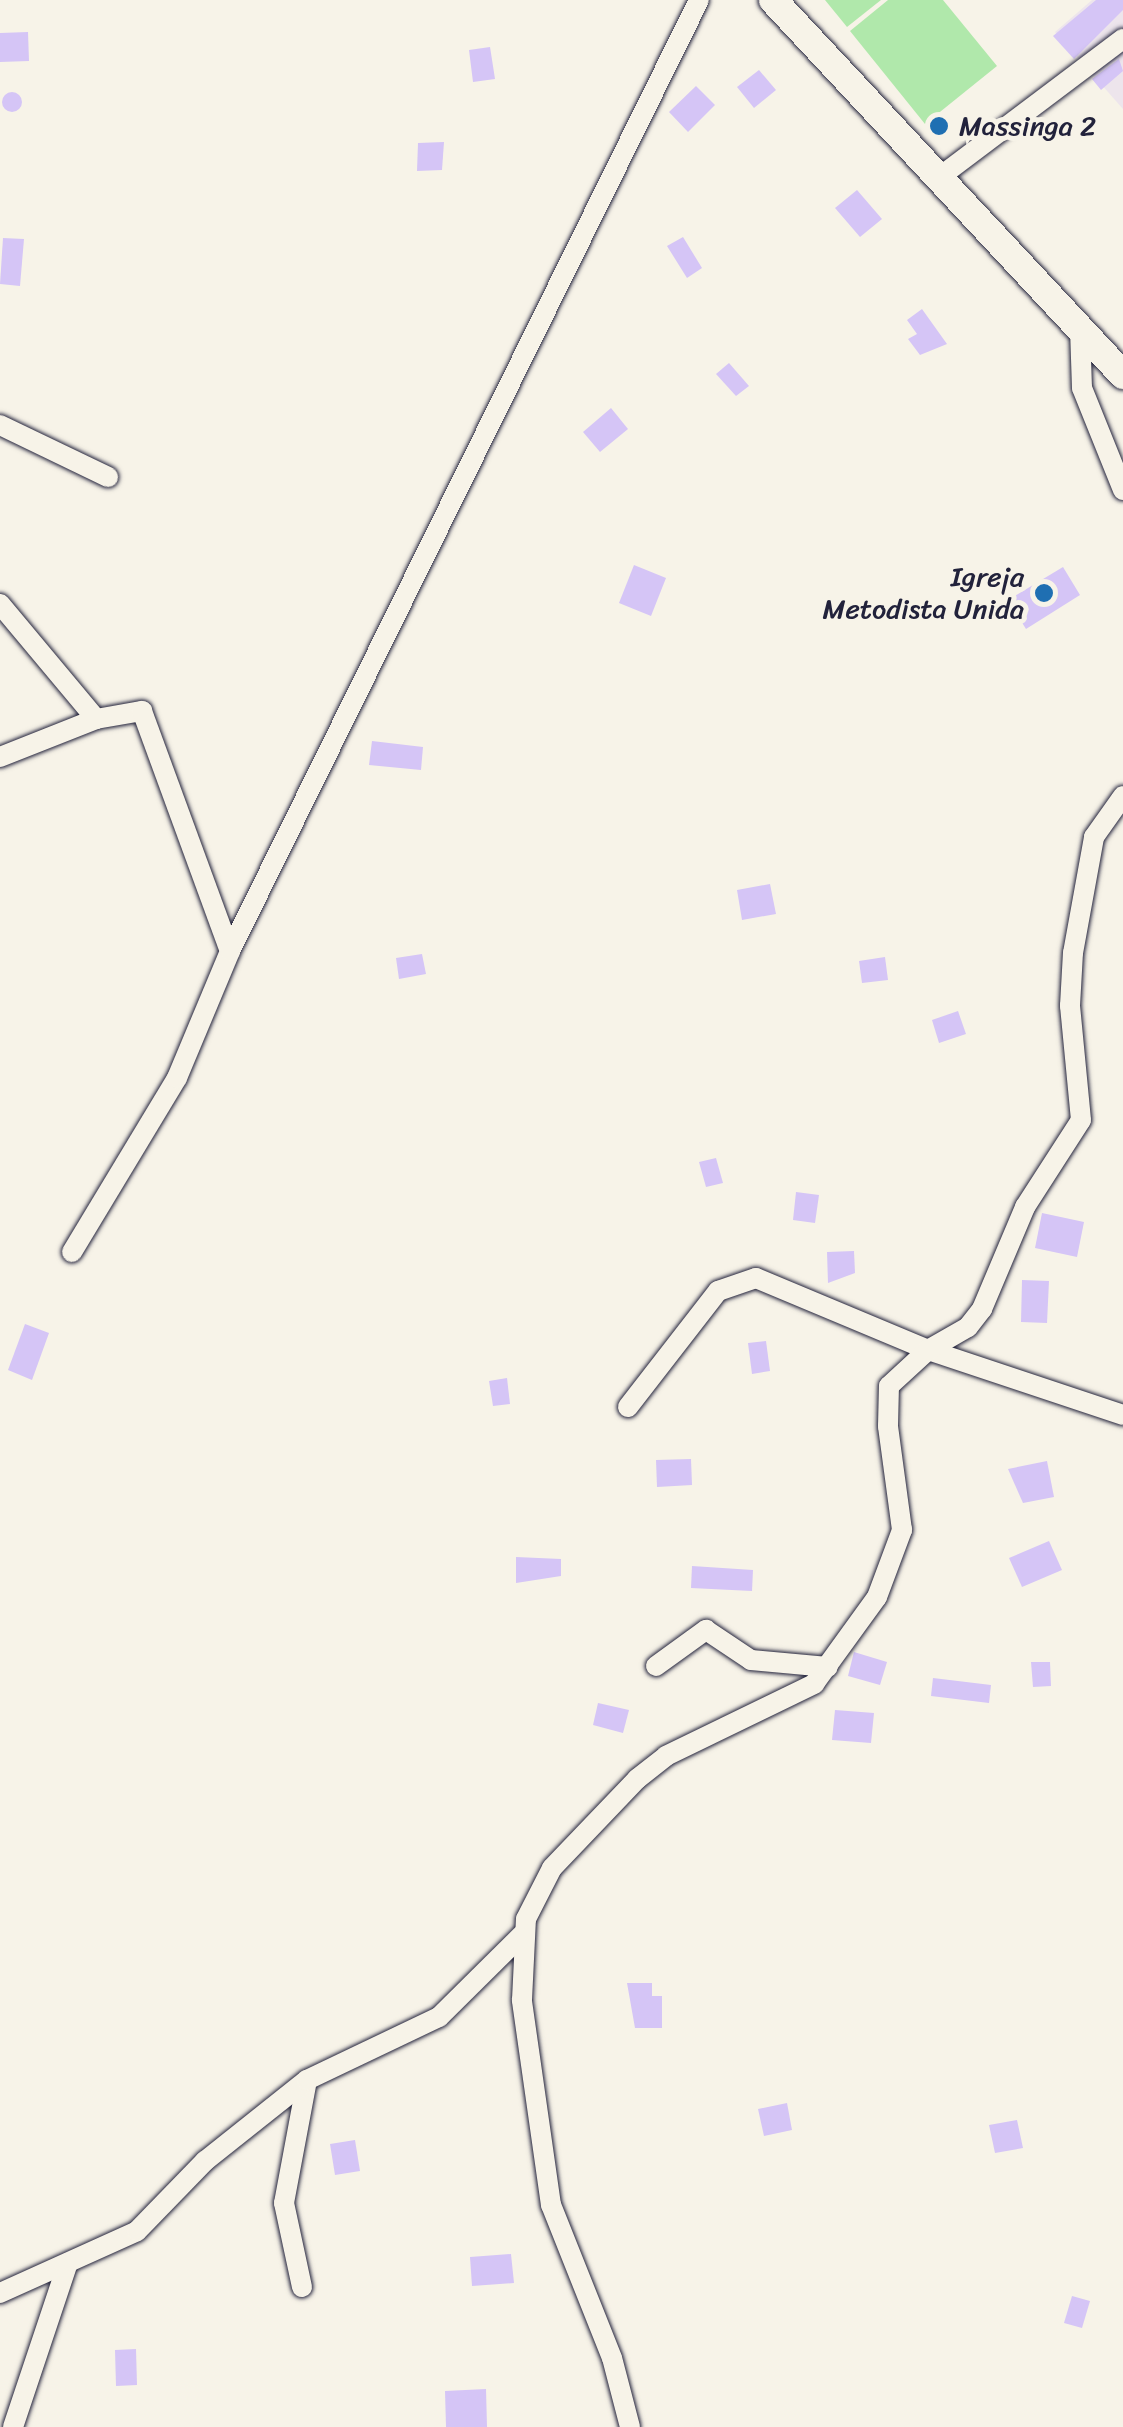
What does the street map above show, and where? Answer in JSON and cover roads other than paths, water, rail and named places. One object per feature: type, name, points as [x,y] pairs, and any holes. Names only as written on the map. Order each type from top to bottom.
[{"type":"street","points":[[72,1252],[177,1078],[230,951],[698,0]]},
{"type":"street","points":[[773,0],[1123,375]]},
{"type":"street","points":[[941,176],[1123,39]]},
{"type":"street","points":[[1080,328],[1082,388],[1123,490]]},
{"type":"street","points":[[0,425],[108,477]]},
{"type":"street","points":[[0,604],[96,719]]},
{"type":"street","points":[[0,757],[96,719],[133,710],[146,716],[230,951]]},
{"type":"street","points":[[630,2427],[612,2358],[551,2205],[522,2000],[522,1935],[538,1888],[552,1868],[637,1779],[666,1756],[793,1699],[828,1666],[876,1597],[898,1550],[902,1512],[886,1400],[894,1377],[968,1326],[982,1309],[1025,1207],[1081,1120],[1070,1006],[1073,954],[1094,837],[1123,796]]},
{"type":"street","points":[[628,1407],[674,1354],[704,1306],[744,1278],[756,1278],[928,1350],[1123,1416]]},
{"type":"street","points":[[656,1666],[706,1630],[751,1660],[828,1666]]},
{"type":"street","points":[[6,2286],[137,2231],[206,2161],[307,2080],[440,2017],[522,1935]]},
{"type":"street","points":[[302,2286],[284,2188],[307,2080]]},
{"type":"street","points":[[13,2427],[68,2263]]},
{"type":"place","name":"Massinga 2","points":[[939,126]]},
{"type":"place","name":"Igreja Metodista Unida","points":[[1044,593]]}]
